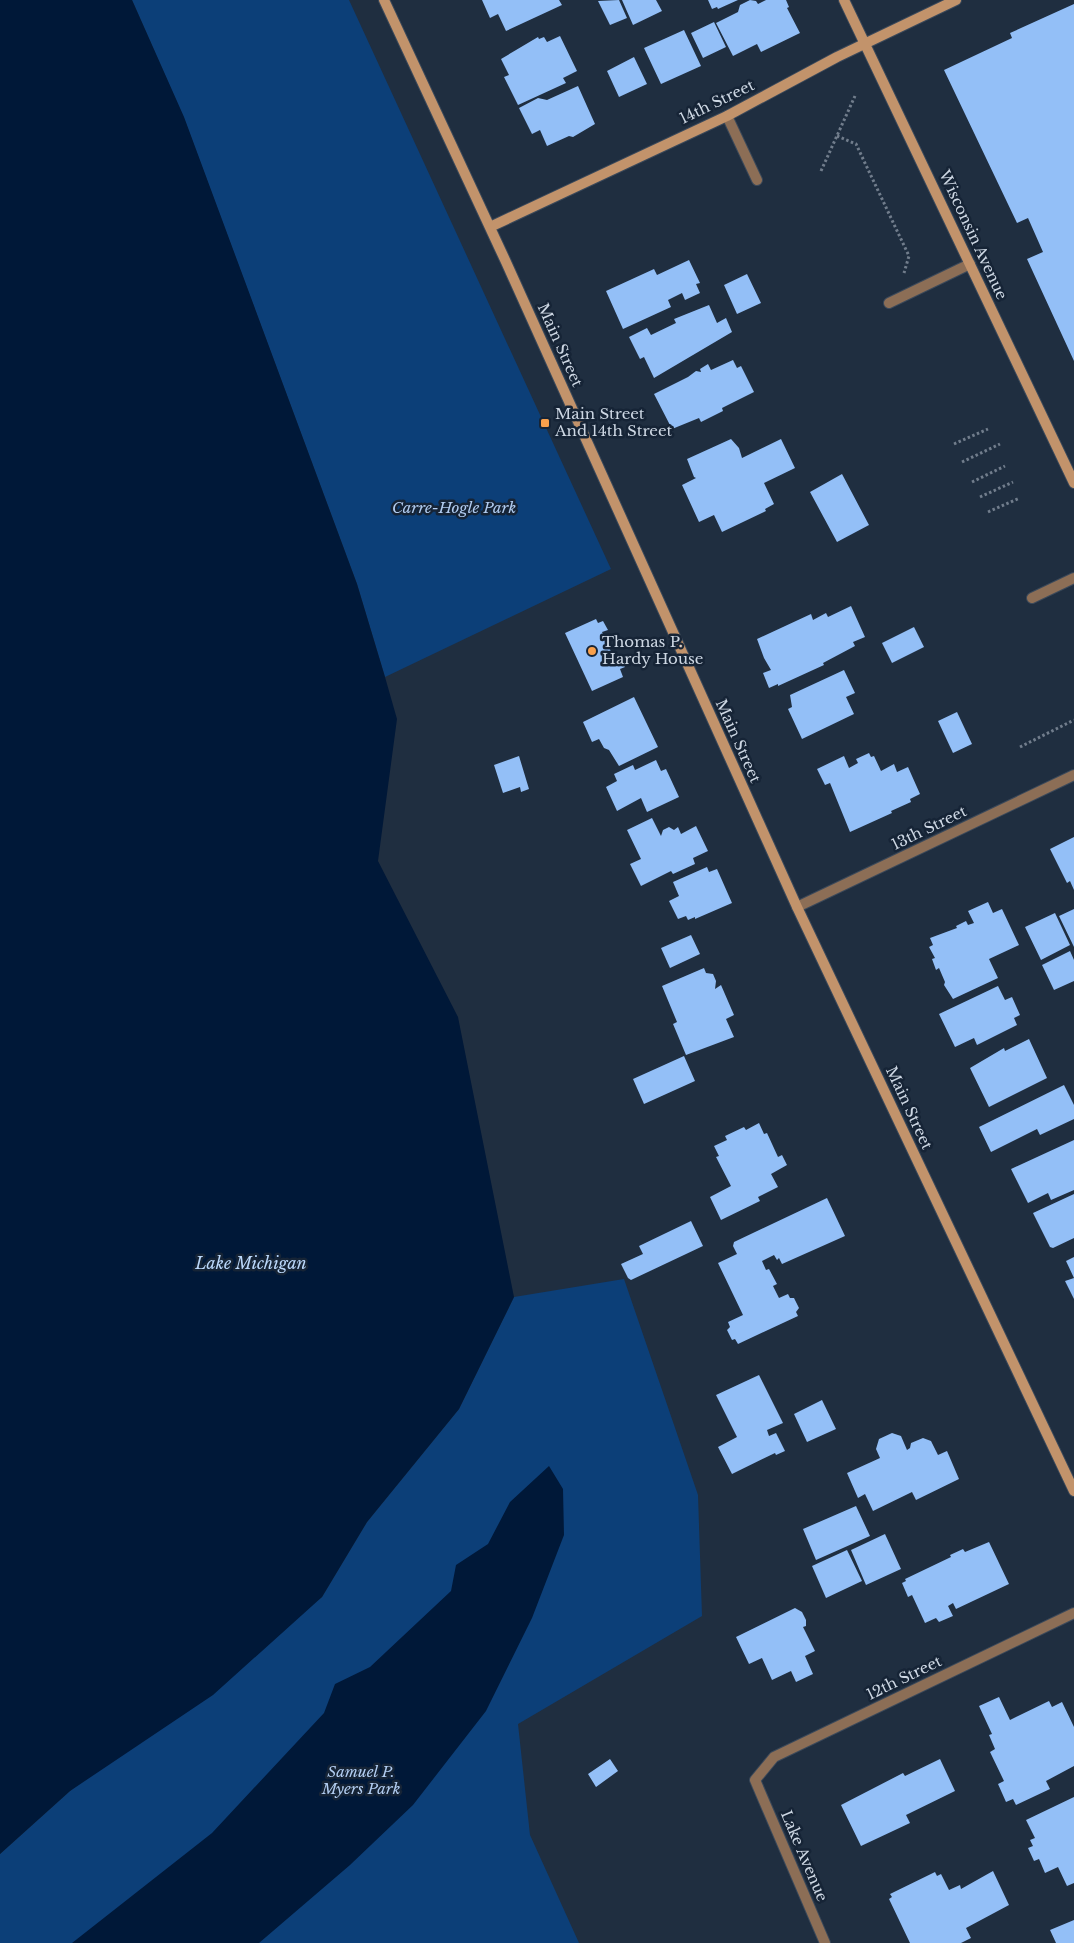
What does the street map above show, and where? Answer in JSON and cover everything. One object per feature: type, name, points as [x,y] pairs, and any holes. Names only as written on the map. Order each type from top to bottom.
[{"type":"main road","name":"Main Street","points":[[384,0],[490,227],[797,907],[1074,1490]]},
{"type":"main road","name":"Wisconsin Avenue","points":[[844,0],[970,264],[1070,466],[1074,483]]},
{"type":"main road","name":"14th Street","points":[[490,227],[727,116],[865,43],[956,0]]},
{"type":"street","points":[[727,116],[757,180]]},
{"type":"street","points":[[889,303],[970,264]]},
{"type":"street","points":[[1032,598],[1074,578]]},
{"type":"street","name":"13th Street","points":[[797,907],[1074,775]]},
{"type":"street","name":"12th Street","points":[[755,1780],[774,1757],[1074,1614]]},
{"type":"street","name":"Lake Avenue","points":[[755,1780],[825,1943]]},
{"type":"path","points":[[821,170],[856,96]]},
{"type":"path","points":[[837,136],[856,144],[909,256],[902,281]]},
{"type":"path","points":[[954,444],[988,429]]},
{"type":"path","points":[[962,462],[1000,444]]},
{"type":"path","points":[[972,482],[1005,466]]},
{"type":"path","points":[[980,497],[1012,482]]},
{"type":"path","points":[[988,512],[1020,498]]},
{"type":"path","points":[[1020,746],[1074,720]]},
{"type":"green space","name":"Carre-Hogle Park","points":[[132,0],[349,0],[611,569],[385,677],[357,584],[184,118]]},
{"type":"green space","name":"Samuel P. Myers Park","points":[[624,1279],[698,1495],[702,1616],[518,1724],[530,1835],[579,1943],[0,1943],[0,1854],[70,1791],[322,1597],[367,1522],[459,1409],[514,1297]]},
{"type":"water","name":"Lake Michigan","points":[[0,0],[132,0],[184,117],[357,584],[397,719],[378,861],[458,1017],[514,1297],[459,1409],[367,1522],[322,1597],[213,1695],[70,1791],[0,1854]]},
{"type":"water","points":[[549,1466],[563,1489],[564,1535],[532,1618],[486,1711],[413,1805],[350,1865],[259,1943],[72,1943],[212,1833],[324,1713],[335,1684],[370,1667],[451,1591],[456,1565],[488,1544],[510,1502]]},
{"type":"building","points":[[482,0],[559,0],[562,5],[506,31],[498,14],[490,18]]},
{"type":"building","points":[[619,0],[627,18],[610,25],[598,1]]},
{"type":"building","points":[[622,0],[656,0],[662,11],[633,25]]},
{"type":"building","points":[[708,0],[738,0],[718,9],[717,7],[712,9]]},
{"type":"building","points":[[750,0],[756,1],[758,4],[766,0],[786,0],[789,7],[787,8],[800,33],[761,52],[757,44],[733,56],[716,23],[738,12],[740,5]]},
{"type":"building","points":[[1074,4],[1074,361],[1027,259],[1043,252],[1028,218],[1017,223],[944,70],[1012,38],[1010,33]]},
{"type":"building","points":[[714,22],[726,47],[703,58],[691,33]]},
{"type":"building","points":[[684,30],[701,66],[661,84],[644,48]]},
{"type":"building","points":[[560,36],[577,71],[563,78],[566,83],[518,105],[504,77],[509,75],[501,59],[538,37],[539,39],[544,37],[547,42]]},
{"type":"building","points":[[634,57],[647,84],[619,97],[607,71]]},
{"type":"building","points":[[578,86],[595,124],[573,137],[569,136],[547,146],[540,130],[532,134],[519,108],[538,98],[547,100]]},
{"type":"building","points":[[689,260],[700,283],[696,284],[700,293],[685,300],[682,293],[668,300],[671,307],[623,329],[606,291],[654,269],[657,275]]},
{"type":"building","points":[[747,274],[761,303],[737,314],[724,285]]},
{"type":"building","points":[[709,305],[717,323],[726,318],[732,332],[654,378],[644,357],[640,359],[629,337],[647,328],[651,335],[676,323],[674,319]]},
{"type":"building","points":[[733,360],[737,368],[741,366],[754,392],[722,408],[723,411],[701,422],[699,418],[672,429],[654,394],[696,371],[701,372],[700,369],[708,364],[711,370]]},
{"type":"building","points":[[731,439],[739,448],[742,458],[781,439],[795,468],[764,483],[774,504],[765,509],[766,511],[722,532],[714,515],[699,522],[682,485],[696,478],[687,459]]},
{"type":"building","points":[[842,474],[869,525],[837,542],[810,492]]},
{"type":"building","points":[[851,606],[865,637],[853,642],[855,646],[823,663],[824,665],[778,686],[778,684],[769,688],[763,673],[771,670],[757,639],[811,614],[813,620],[826,613],[828,617]]},
{"type":"building","name":"Thomas P. Hardy House","points":[[596,619],[598,623],[603,621],[608,630],[602,632],[615,660],[621,658],[625,667],[620,669],[623,677],[592,691],[565,633]]},
{"type":"building","points":[[914,627],[924,647],[892,663],[882,643]]},
{"type":"building","points":[[844,670],[855,693],[846,697],[854,714],[802,739],[788,709],[792,707],[790,695]]},
{"type":"building","points":[[634,697],[658,747],[619,766],[599,739],[592,742],[583,722]]},
{"type":"building","points":[[957,712],[972,744],[953,753],[938,721]]},
{"type":"building","points":[[869,753],[871,757],[874,756],[881,771],[894,764],[897,772],[908,767],[920,794],[910,799],[911,802],[891,811],[892,813],[850,832],[830,783],[825,785],[817,769],[844,756],[849,768],[858,763],[856,759]]},
{"type":"building","points":[[519,756],[529,789],[521,792],[520,787],[503,793],[494,765]]},
{"type":"building","points":[[656,760],[661,771],[666,769],[679,797],[647,812],[641,798],[617,811],[606,787],[617,781],[614,774],[633,765],[635,770]]},
{"type":"building","points":[[652,818],[661,836],[663,830],[669,827],[674,830],[678,827],[681,834],[696,826],[708,851],[693,858],[695,864],[673,874],[671,871],[641,886],[630,864],[641,859],[627,830]]},
{"type":"building","points":[[1074,837],[1074,890],[1070,881],[1067,883],[1050,849]]},
{"type":"building","points":[[707,867],[709,872],[717,869],[732,903],[695,919],[695,917],[688,920],[686,916],[678,919],[669,901],[679,896],[673,882]]},
{"type":"building","points":[[988,902],[993,913],[1002,909],[1019,945],[989,959],[998,978],[953,999],[944,985],[945,982],[939,968],[936,970],[932,959],[935,958],[929,947],[933,945],[930,938],[957,928],[956,926],[966,921],[968,925],[974,923],[968,911]]},
{"type":"building","points":[[1074,909],[1074,947],[1059,916]]},
{"type":"building","points":[[1055,913],[1070,945],[1041,960],[1025,927]]},
{"type":"building","points":[[691,935],[700,954],[670,968],[661,948]]},
{"type":"building","points":[[1070,951],[1074,960],[1074,981],[1054,990],[1042,965]]},
{"type":"building","points":[[704,968],[706,973],[713,974],[716,981],[715,989],[721,985],[734,1015],[726,1019],[734,1037],[686,1055],[673,1024],[677,1022],[662,986]]},
{"type":"building","points":[[998,986],[1005,1000],[1012,997],[1020,1015],[1014,1018],[1017,1025],[977,1045],[974,1038],[955,1047],[939,1014]]},
{"type":"building","points":[[1029,1039],[1047,1078],[989,1107],[970,1068],[1004,1048],[1005,1051]]},
{"type":"building","points":[[684,1056],[695,1081],[644,1104],[633,1079]]},
{"type":"building","points":[[1064,1085],[1074,1105],[1074,1119],[1040,1135],[1037,1129],[991,1152],[979,1127]]},
{"type":"building","points":[[759,1123],[764,1134],[767,1133],[778,1157],[782,1155],[787,1165],[771,1174],[778,1187],[758,1197],[760,1201],[721,1220],[710,1197],[731,1186],[716,1157],[719,1156],[714,1146],[727,1140],[725,1136],[744,1127],[746,1130]]},
{"type":"building","points":[[1074,1140],[1074,1190],[1051,1200],[1048,1193],[1028,1203],[1011,1169]]},
{"type":"building","points":[[1074,1194],[1074,1238],[1053,1248],[1050,1247],[1033,1213]]},
{"type":"building","points":[[827,1198],[845,1236],[782,1264],[779,1258],[777,1260],[774,1255],[762,1261],[766,1270],[769,1269],[777,1284],[773,1286],[779,1298],[788,1294],[790,1298],[794,1298],[799,1308],[796,1312],[798,1316],[738,1344],[735,1339],[732,1340],[727,1330],[730,1327],[728,1322],[743,1315],[718,1263],[737,1254],[733,1246],[734,1242]]},
{"type":"building","points":[[691,1221],[703,1246],[631,1280],[628,1278],[621,1264],[643,1254],[639,1246]]},
{"type":"building","points":[[1074,1257],[1074,1278],[1066,1261]]},
{"type":"building","points":[[1074,1278],[1074,1299],[1065,1281]]},
{"type":"building","points":[[759,1375],[783,1423],[767,1430],[769,1436],[776,1433],[785,1451],[776,1455],[775,1453],[732,1474],[718,1447],[737,1437],[716,1395]]},
{"type":"building","points":[[822,1400],[836,1429],[807,1442],[794,1414]]},
{"type":"building","points":[[892,1433],[901,1436],[907,1450],[910,1448],[911,1443],[923,1438],[931,1441],[938,1455],[947,1451],[959,1479],[916,1500],[912,1492],[873,1511],[865,1494],[858,1498],[847,1473],[880,1458],[876,1449],[879,1439]]},
{"type":"building","points":[[856,1506],[870,1536],[816,1560],[803,1529]]},
{"type":"building","points":[[885,1534],[901,1569],[866,1585],[851,1550]]},
{"type":"building","points":[[989,1542],[1009,1584],[956,1609],[953,1603],[948,1606],[953,1616],[939,1622],[936,1618],[925,1623],[912,1595],[908,1597],[902,1583],[906,1581],[905,1579],[951,1557],[950,1555],[963,1549],[965,1552]]},
{"type":"building","points":[[847,1550],[862,1581],[826,1598],[812,1566]]},
{"type":"building","points":[[795,1608],[802,1612],[806,1620],[806,1626],[803,1627],[815,1651],[805,1656],[813,1674],[796,1682],[791,1671],[772,1680],[762,1658],[749,1664],[736,1637]]},
{"type":"building","points":[[999,1697],[1010,1720],[1049,1701],[1052,1707],[1062,1702],[1074,1727],[1074,1766],[1046,1781],[1050,1789],[1016,1805],[1013,1799],[1006,1802],[998,1784],[1004,1781],[990,1752],[995,1749],[989,1735],[992,1734],[979,1706]]},
{"type":"building","points":[[610,1759],[618,1771],[596,1787],[588,1774]]},
{"type":"building","points":[[940,1759],[955,1791],[906,1815],[910,1823],[861,1846],[841,1805],[903,1773],[905,1776]]},
{"type":"building","points":[[1074,1797],[1074,1883],[1067,1886],[1058,1867],[1045,1873],[1039,1859],[1034,1861],[1028,1848],[1033,1846],[1030,1840],[1035,1838],[1026,1820]]},
{"type":"building","points":[[993,1871],[1009,1905],[966,1928],[971,1938],[961,1943],[910,1943],[889,1899],[892,1897],[890,1894],[935,1872],[937,1876],[941,1874],[949,1890],[960,1885],[961,1889]]},
{"type":"building","points":[[1074,1920],[1074,1943],[1056,1943],[1050,1930]]},
{"type":"place","name":"Main Street And 14th Street","points":[[545,423]]},
{"type":"place","name":"Thomas P. Hardy House","points":[[592,651]]}]
